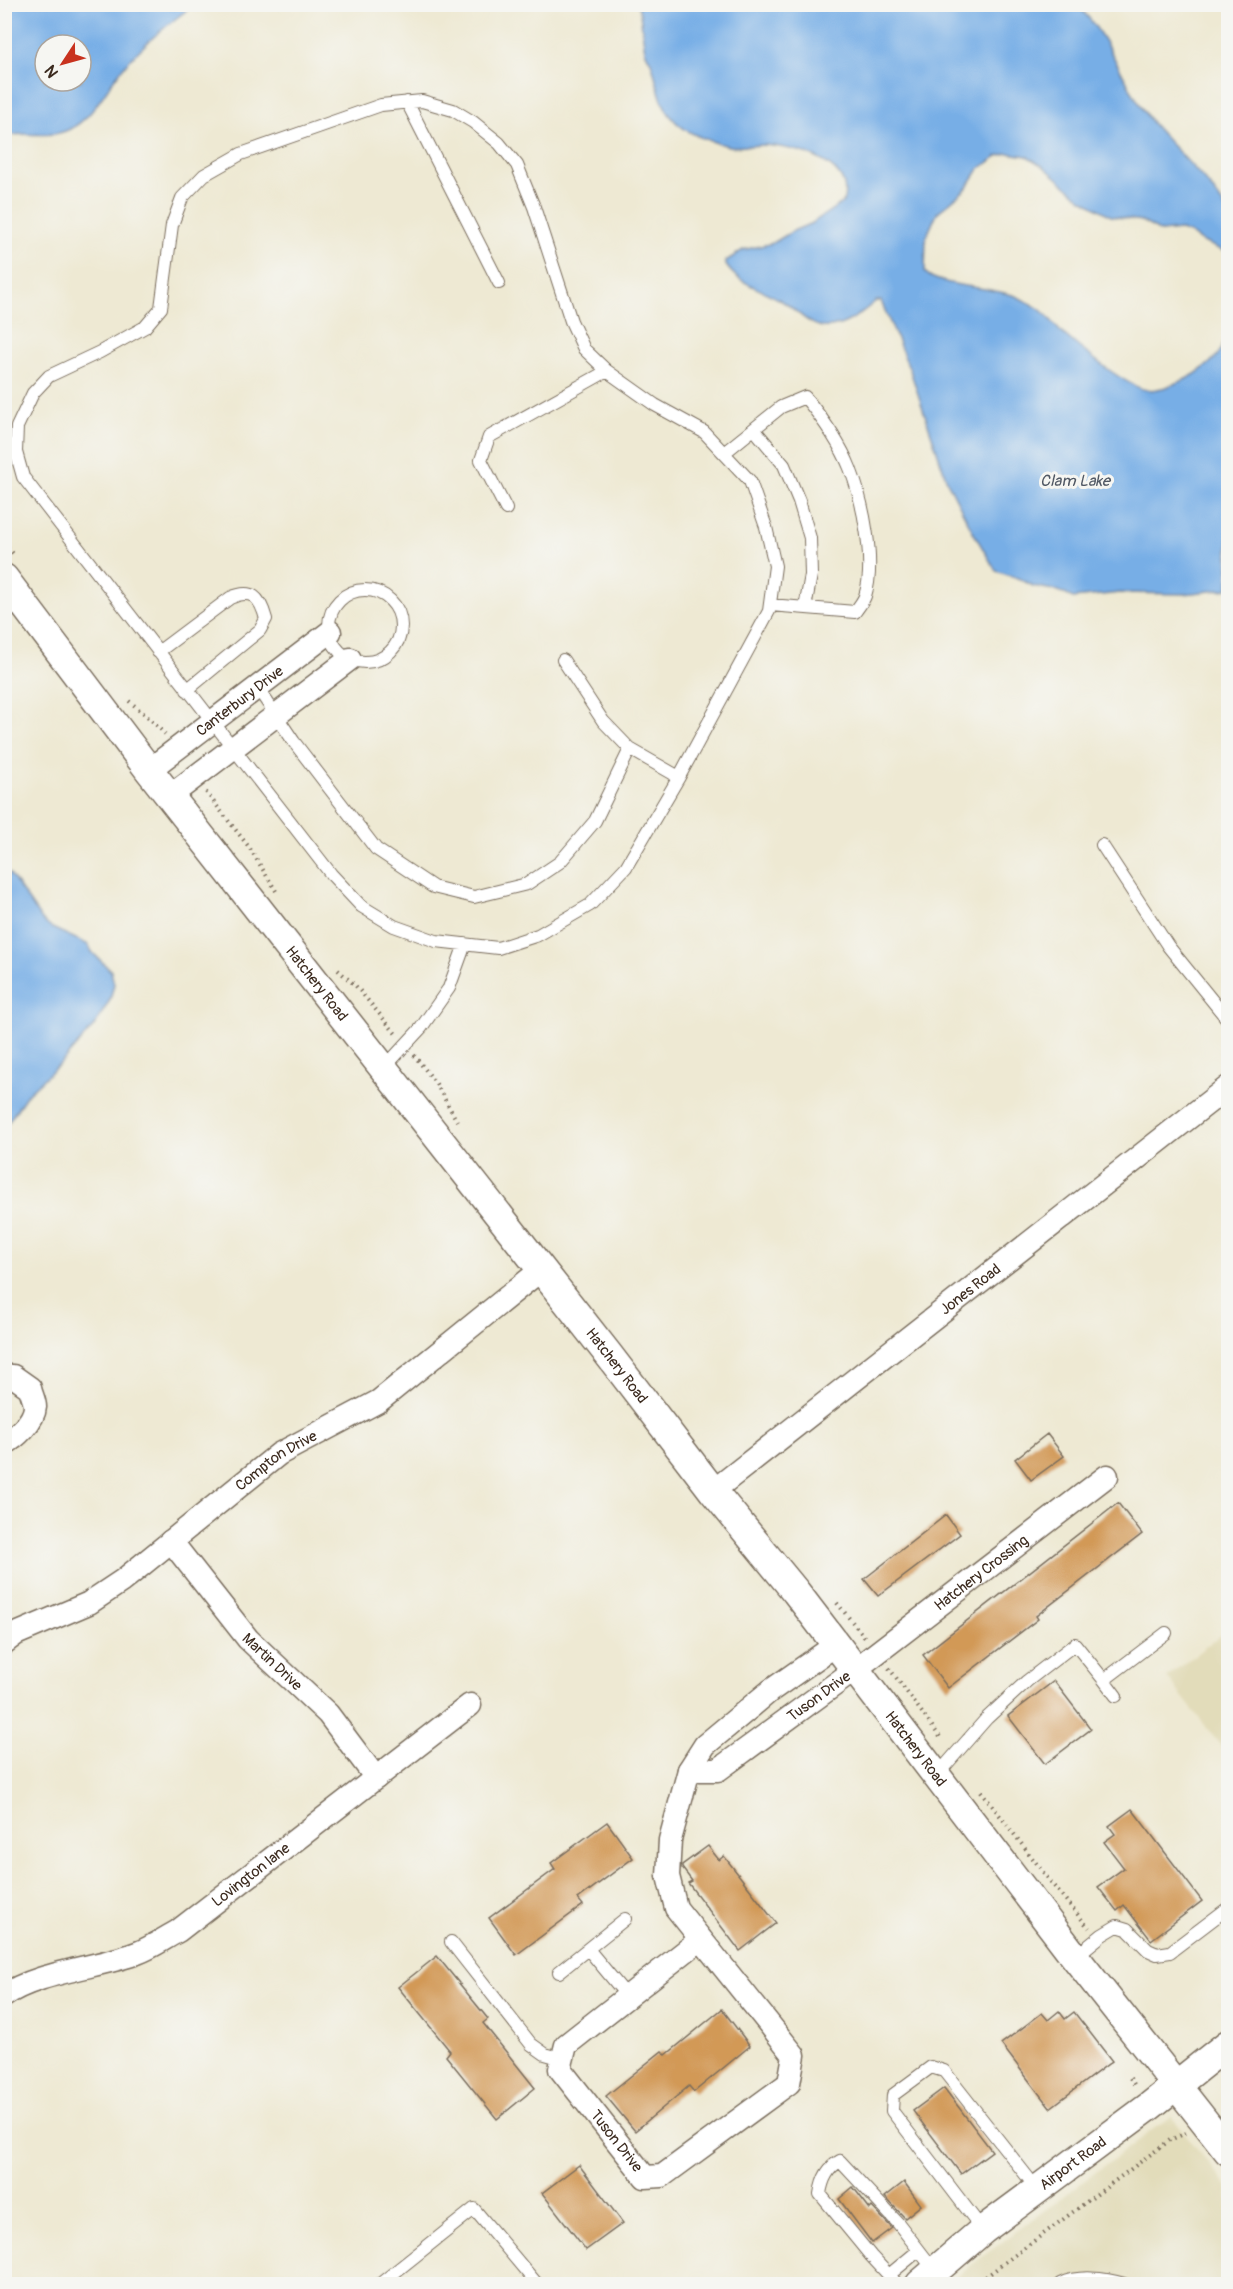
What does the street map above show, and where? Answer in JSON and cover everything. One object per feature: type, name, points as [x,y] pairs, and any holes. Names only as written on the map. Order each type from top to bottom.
[{"type":"street","name":"Hatchery Road","points":[[4,578],[149,770],[542,1269],[713,1491],[837,1644],[1075,1957],[1228,2151]]},
{"type":"street","name":"Canterbury Drive","points":[[149,770],[330,632]]},
{"type":"street","points":[[170,796],[350,659]]},
{"type":"street","name":"Jones Road","points":[[713,1491],[1228,1087]]},
{"type":"street","name":"Compton Drive","points":[[4,1643],[16,1634],[88,1603],[122,1581],[279,1454],[379,1401],[542,1269]]},
{"type":"street","points":[[4,1376],[13,1376],[30,1388],[35,1408],[26,1425],[4,1444]]},
{"type":"street","name":"Hatchery Crossing","points":[[856,1669],[1107,1476]]},
{"type":"street","name":"Martin Drive","points":[[171,1541],[248,1639],[328,1714],[376,1778]]},
{"type":"street","name":"Tuson Drive","points":[[563,2059],[560,2069],[645,2177],[662,2176],[789,2083],[795,2055],[676,1908],[668,1876],[669,1840],[689,1770],[705,1745],[770,1691],[837,1644]]},
{"type":"street","name":"Tuson Drive","points":[[689,1770],[718,1770],[856,1669]]},
{"type":"street","name":"Lovington lane","points":[[4,1996],[42,1979],[137,1953],[178,1931],[470,1705]]},
{"type":"street","points":[[563,2059],[566,2045],[701,1939]]},
{"type":"street","name":"Airport Road","points":[[924,2269],[983,2230],[1228,2044]]},
{"type":"lane","points":[[422,101],[453,110],[499,142],[517,165],[534,207],[571,321],[584,349],[607,371],[655,405],[704,432],[750,481],[766,526],[775,566],[769,611],[679,777],[626,867],[590,905],[538,935],[498,948],[436,940],[394,926],[361,906],[332,874],[187,690],[23,477],[16,453],[17,427],[33,393],[49,376],[100,352],[145,327],[161,308],[172,225],[182,198],[204,175],[241,154],[381,105],[422,101]]},
{"type":"lane","points":[[407,102],[499,283]]},
{"type":"lane","points":[[506,509],[481,460],[489,437],[607,371]]},
{"type":"lane","points":[[724,453],[781,407],[806,397],[823,420],[850,468],[865,525],[870,560],[865,597],[855,612],[770,605]]},
{"type":"lane","points":[[754,429],[784,465],[799,501],[810,538],[811,575],[805,608]]},
{"type":"lane","points":[[367,590],[382,595],[395,605],[401,620],[400,636],[392,650],[379,659],[364,662],[350,659],[336,647],[330,632],[331,616],[338,602],[351,593],[367,590]]},
{"type":"lane","points":[[159,652],[230,597],[242,592],[255,596],[262,606],[266,619],[260,630],[187,690]]},
{"type":"lane","points":[[563,660],[603,721],[630,749],[679,777]]},
{"type":"lane","points":[[256,687],[294,742],[376,849],[433,887],[474,897],[527,884],[560,862],[595,821],[630,749]]},
{"type":"lane","points":[[1102,845],[1168,946],[1228,1020]]},
{"type":"lane","points":[[383,1069],[421,1028],[449,988],[465,944]]},
{"type":"lane","points":[[1104,1680],[1166,1633]]},
{"type":"lane","points":[[937,1775],[987,1718],[1027,1681],[1075,1644],[1116,1696]]},
{"type":"lane","points":[[1075,1957],[1117,1926],[1127,1929],[1148,1950],[1157,1954],[1170,1952],[1228,1908]]},
{"type":"lane","points":[[559,1972],[625,1920]]},
{"type":"lane","points":[[451,1942],[531,2044],[544,2054],[563,2059]]},
{"type":"lane","points":[[588,1949],[627,1996]]},
{"type":"lane","points":[[983,2230],[892,2111],[893,2095],[931,2067],[944,2071],[1037,2188]]},
{"type":"lane","points":[[840,2161],[898,2223],[924,2269],[893,2280],[820,2194],[822,2180],[833,2165],[840,2161]]},
{"type":"lane","points":[[380,2284],[474,2209],[537,2284]]},
{"type":"lane","points":[[1060,2284],[1084,2278],[1124,2284]]},
{"type":"path","points":[[976,2284],[1170,2140],[1184,2134]]},
{"type":"shaded area","points":[[1228,1629],[1228,1755],[1167,1677]]},
{"type":"shaded area","points":[[1171,2116],[1228,2187],[1228,2284],[946,2284]]},
{"type":"water","points":[[5,4],[194,5],[139,51],[122,69],[92,111],[77,125],[60,133],[5,136]]},
{"type":"water","name":"Clam Lake","points":[[638,5],[1077,5],[1099,32],[1153,124],[1206,182],[1224,206],[1228,216],[1230,234],[1228,253],[1180,230],[1161,232],[1141,221],[1111,216],[1082,199],[1043,166],[1027,156],[1008,153],[998,156],[979,169],[966,189],[937,213],[926,238],[925,272],[941,281],[998,291],[1020,298],[1041,310],[1061,332],[1104,366],[1129,383],[1149,390],[1175,384],[1206,367],[1222,348],[1228,326],[1228,589],[1184,594],[1120,593],[1073,598],[1058,591],[1033,586],[996,571],[947,481],[910,370],[881,301],[876,301],[845,323],[831,327],[817,326],[785,303],[744,282],[726,265],[726,261],[743,250],[773,243],[812,223],[843,202],[845,188],[840,176],[819,159],[805,153],[777,146],[729,146],[700,137],[680,126],[662,101],[651,62],[645,50]]},
{"type":"water","points":[[5,870],[42,920],[50,927],[87,944],[111,971],[114,984],[110,1000],[94,1026],[62,1062],[28,1093],[5,1127]]},
{"type":"building","points":[[1047,1434],[1064,1456],[1031,1480],[1015,1459]]},
{"type":"building","points":[[1118,1503],[1142,1534],[1036,1616],[1038,1619],[948,1688],[923,1655]]},
{"type":"building","points":[[946,1515],[960,1534],[878,1596],[864,1579]]},
{"type":"building","points":[[1054,1681],[1091,1729],[1045,1764],[1008,1716]]},
{"type":"building","points":[[1132,1809],[1202,1901],[1151,1940],[1124,1905],[1117,1911],[1098,1887],[1124,1868],[1104,1842],[1115,1834],[1109,1826]]},
{"type":"building","points":[[607,1822],[633,1858],[578,1899],[583,1905],[516,1955],[489,1918],[555,1869],[551,1863]]},
{"type":"building","points":[[708,1846],[719,1860],[724,1856],[776,1923],[740,1951],[688,1883],[692,1881],[682,1868],[682,1865]]},
{"type":"building","points":[[437,1956],[488,2019],[483,2023],[535,2088],[497,2119],[446,2056],[450,2051],[398,1987]]},
{"type":"building","points":[[722,2009],[750,2046],[694,2092],[689,2086],[635,2131],[606,2096],[662,2051],[666,2055]]},
{"type":"building","points":[[1059,2011],[1065,2019],[1074,2012],[1112,2061],[1050,2108],[1001,2044],[1042,2013],[1048,2020]]},
{"type":"building","points":[[944,2088],[992,2151],[961,2174],[913,2111]]},
{"type":"building","points":[[579,2165],[623,2223],[586,2250],[542,2193]]},
{"type":"building","points":[[904,2182],[921,2205],[905,2218],[885,2197]]},
{"type":"building","points":[[853,2187],[870,2209],[872,2207],[892,2228],[872,2243],[839,2199]]}]
